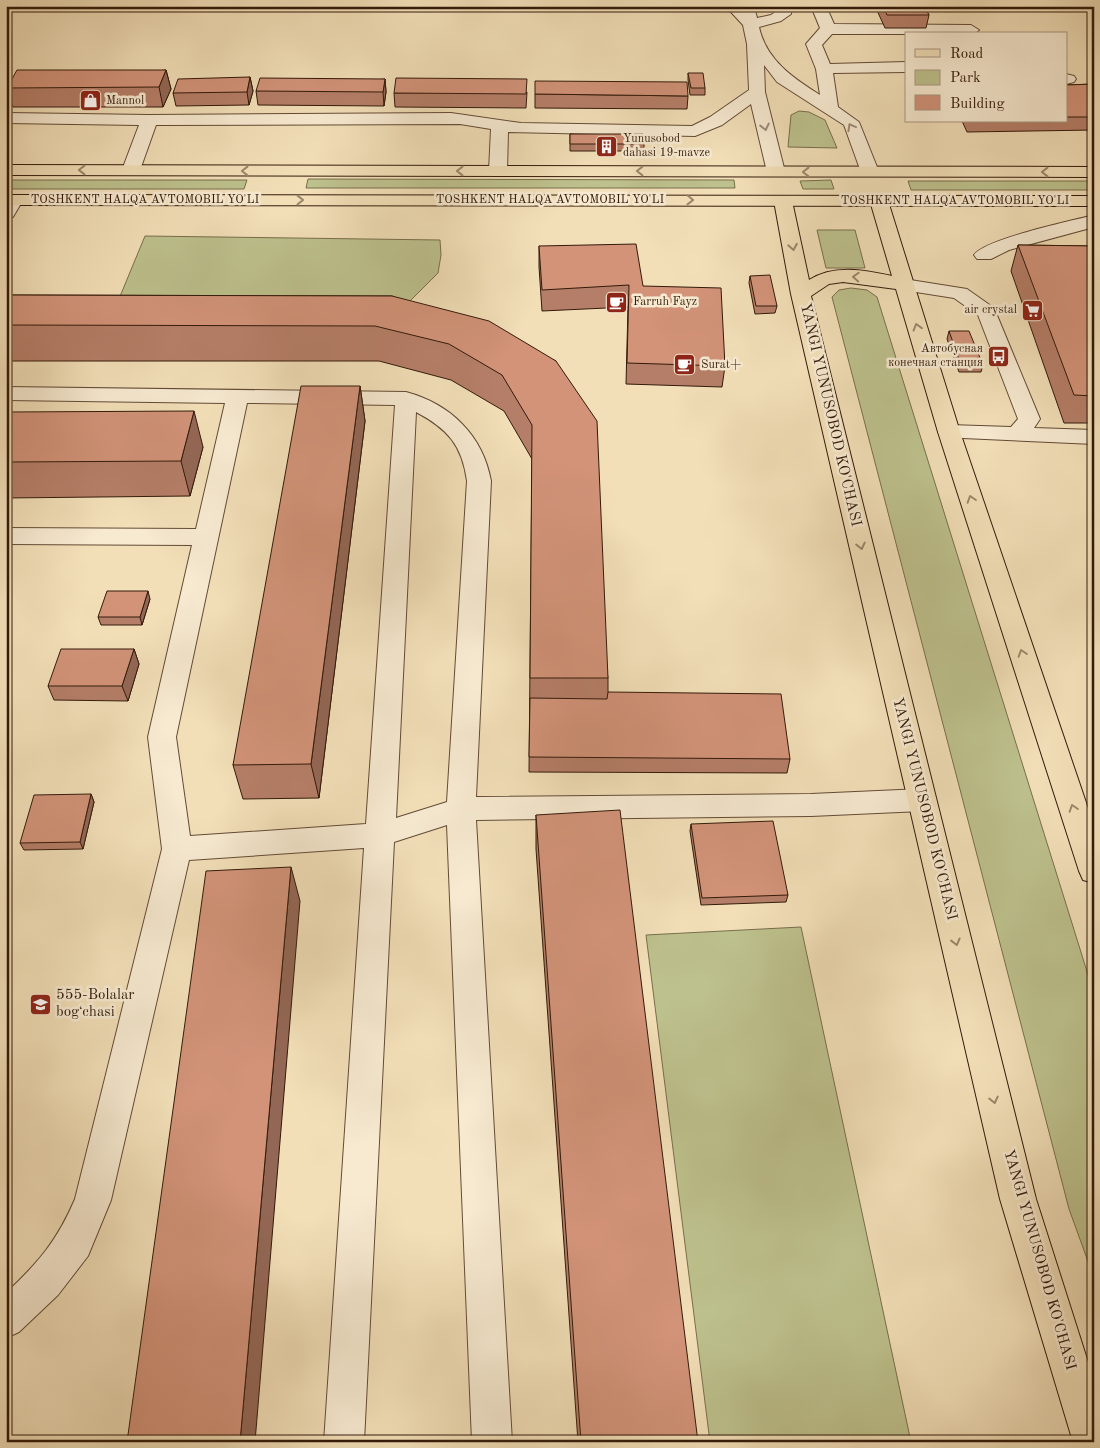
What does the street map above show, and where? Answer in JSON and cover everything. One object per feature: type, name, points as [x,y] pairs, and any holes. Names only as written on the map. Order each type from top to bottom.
[{"type":"main road","name":"TOSHKENT HALQA AVTOMOBIL YO'LI","points":[[6,170],[1094,172]]},
{"type":"main road","points":[[270,200],[278,171]]},
{"type":"main road","name":"YANGI YUNUSOBOD KO'CHASI","points":[[776,172],[793,244],[801,294],[1018,1199],[1093,1442]]},
{"type":"main road","points":[[870,172],[949,432],[1094,871]]},
{"type":"main road","name":"TOSHKENT HALQA AVTOMOBIL YO'LI","points":[[9,204],[270,200],[1094,201]]},
{"type":"main road","points":[[801,294],[826,279],[850,276],[878,278],[904,285]]},
{"type":"street","points":[[733,6],[751,24]]},
{"type":"street","points":[[748,6],[755,44],[757,92],[776,172]]},
{"type":"street","points":[[751,24],[776,18],[786,11],[785,6]]},
{"type":"street","points":[[818,6],[828,30]]},
{"type":"street","points":[[830,107],[824,70],[814,44],[828,30],[971,30]]},
{"type":"street","points":[[755,44],[783,79],[851,122],[870,172]]},
{"type":"street","points":[[824,70],[875,66],[905,67]]},
{"type":"street","points":[[6,118],[149,120],[451,118],[474,119],[500,126],[695,130],[716,121],[757,92]]},
{"type":"street","points":[[131,170],[149,120]]},
{"type":"street","points":[[498,171],[500,126]]},
{"type":"street","points":[[984,255],[1002,246],[1094,221]]},
{"type":"street","points":[[904,285],[960,293],[987,312],[1029,419],[1017,435]]},
{"type":"street","points":[[6,393],[237,398],[406,399],[439,414],[451,424],[475,456],[478,468],[461,810],[492,1442]]},
{"type":"street","points":[[6,1320],[45,1282],[74,1243],[93,1200],[177,849],[162,737],[237,398]]},
{"type":"street","points":[[344,1442],[406,399]]},
{"type":"street","points":[[949,432],[1094,437]]},
{"type":"street","points":[[6,536],[206,538]]},
{"type":"street","points":[[177,849],[379,835],[461,810],[810,805],[922,800]]},
{"type":"green space","points":[[799,111],[809,112],[825,120],[837,148],[788,147],[791,115]]},
{"type":"green space","points":[[308,179],[734,180],[735,188],[306,188]]},
{"type":"green space","points":[[6,180],[247,180],[244,189],[6,189]]},
{"type":"green space","points":[[831,180],[834,189],[803,189],[800,181]]},
{"type":"green space","points":[[908,181],[1094,181],[1094,190],[911,190]]},
{"type":"green space","points":[[817,230],[855,230],[865,268],[826,268]]},
{"type":"green space","points":[[145,236],[440,240],[441,255],[438,273],[388,323],[109,323]]},
{"type":"green space","points":[[851,288],[867,290],[877,297],[1094,994],[1094,1278],[1069,1209],[832,297],[839,290]]},
{"type":"green space","points":[[801,927],[911,1442],[710,1442],[646,935]]},
{"type":"building","points":[[883,6],[924,6],[929,15],[887,15]]},
{"type":"building","points":[[17,70],[166,70],[159,87],[7,88]]},
{"type":"building","points":[[688,73],[703,73],[705,88],[691,88]]},
{"type":"building","points":[[250,77],[247,92],[173,93],[178,79]]},
{"type":"building","points":[[260,78],[385,79],[383,92],[256,91]]},
{"type":"building","points":[[396,78],[527,79],[526,94],[394,93]]},
{"type":"building","points":[[535,81],[687,82],[688,96],[535,94]]},
{"type":"building","points":[[1094,84],[1094,117],[1068,117],[1068,85]]},
{"type":"building","points":[[570,134],[643,134],[644,144],[570,144]]},
{"type":"building","points":[[636,244],[643,286],[721,288],[725,366],[627,363],[629,285],[542,290],[539,246]]},
{"type":"building","points":[[1018,245],[1094,246],[1094,396],[1074,395]]},
{"type":"building","points":[[770,275],[777,306],[756,306],[750,276]]},
{"type":"building","points":[[6,295],[392,296],[489,321],[556,361],[597,421],[608,678],[530,678],[532,425],[502,375],[449,344],[375,326],[6,325]]},
{"type":"building","points":[[949,331],[969,331],[983,365],[961,365]]},
{"type":"building","points":[[301,386],[360,386],[311,764],[233,765]]},
{"type":"building","points":[[194,411],[181,461],[6,462],[6,412]]},
{"type":"building","points":[[107,591],[148,591],[140,617],[98,617]]},
{"type":"building","points":[[61,649],[134,649],[122,686],[48,686]]},
{"type":"building","points":[[608,692],[781,694],[790,759],[529,757],[530,698],[607,699]]},
{"type":"building","points":[[91,794],[80,842],[20,843],[34,795]]},
{"type":"building","points":[[620,810],[698,1442],[581,1442],[536,815]]},
{"type":"building","points":[[773,821],[788,895],[702,898],[691,824]]},
{"type":"building","points":[[291,867],[240,1442],[127,1442],[206,871]]},
{"type":"place","name":"Mannol","points":[[90,101]]},
{"type":"place","name":"Yunusobod dahasi 19-mavze","points":[[607,146]]},
{"type":"place","name":"Farruh Fayz","points":[[617,302]]},
{"type":"place","name":"air crystal","points":[[1033,310]]},
{"type":"place","name":"Автобусная конечная станция","points":[[999,356]]},
{"type":"place","name":"Surat+","points":[[685,365]]},
{"type":"place","name":"555-Bolalar bogʻchasi","points":[[40,1004]]}]
